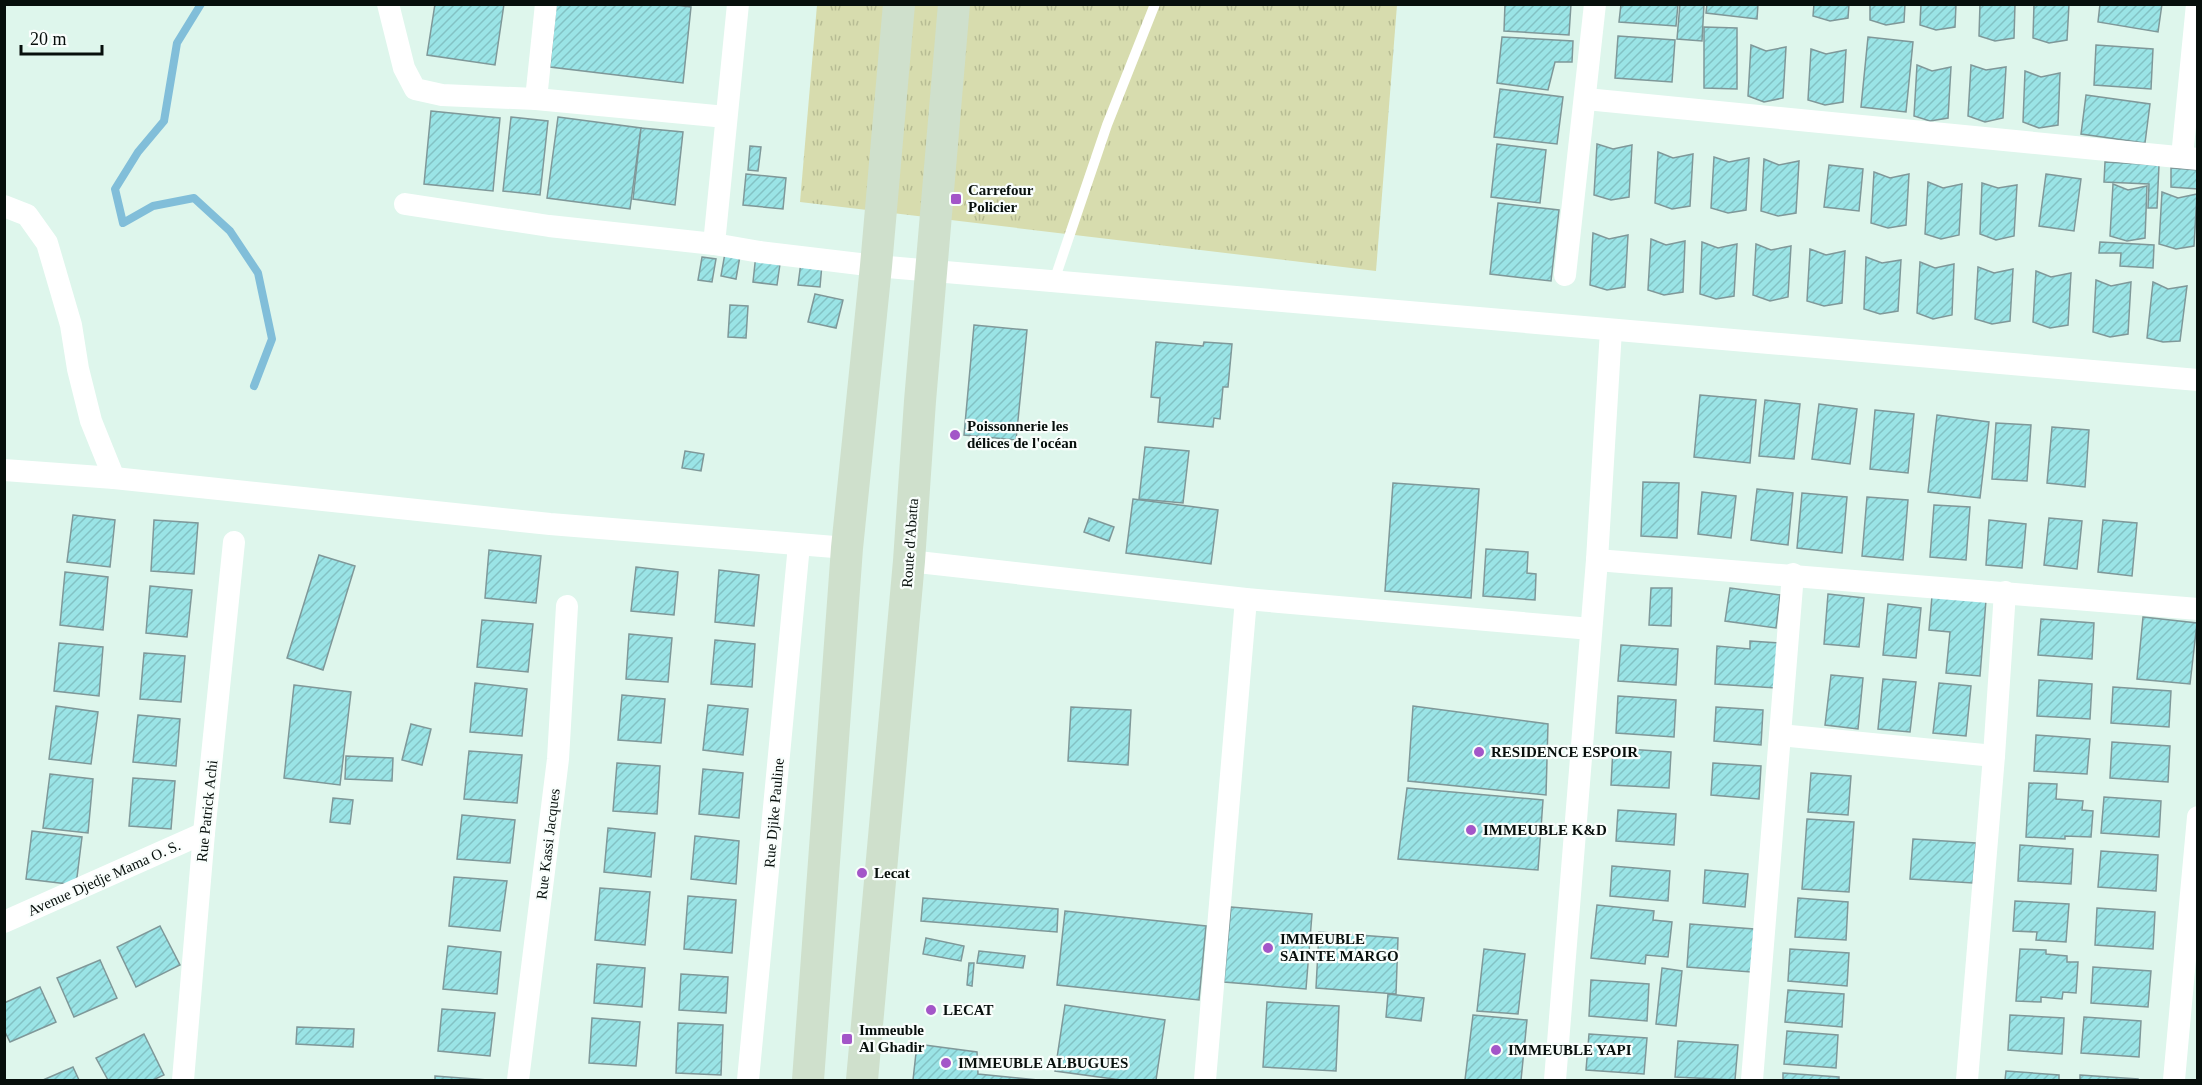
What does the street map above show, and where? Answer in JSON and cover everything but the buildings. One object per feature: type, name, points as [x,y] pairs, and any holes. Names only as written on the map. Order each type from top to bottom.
[{"type":"street","points":[[388,4],[404,68],[415,88],[442,95],[536,99],[726,117]]},
{"type":"street","points":[[536,99],[546,4]]},
{"type":"street","points":[[714,244],[738,4]]},
{"type":"street","points":[[808,1080],[847,548],[876,266],[899,4]]},
{"type":"street","name":"Route d'Abatta","points":[[862,1080],[909,561],[954,4]]},
{"type":"street","points":[[1565,275],[1586,99],[1594,4]]},
{"type":"street","points":[[1586,99],[2190,158],[2197,4]]},
{"type":"street","points":[[405,204],[561,227],[714,244],[876,266],[2198,380]]},
{"type":"street","points":[[4,206],[27,215],[48,243],[71,325],[78,369],[91,421],[114,478]]},
{"type":"street","points":[[1555,1080],[1597,560],[1611,330]]},
{"type":"street","points":[[4,470],[114,478],[550,524],[847,548]]},
{"type":"street","name":"Rue Patrick Achi","points":[[183,1080],[204,833],[234,542]]},
{"type":"street","name":"Rue Djike Pauline","points":[[748,1080],[799,545]]},
{"type":"street","points":[[1597,560],[1793,574],[2198,609]]},
{"type":"street","points":[[909,561],[1246,599],[1591,629]]},
{"type":"street","points":[[1752,1080],[1793,574]]},
{"type":"street","points":[[1967,1080],[2005,592]]},
{"type":"street","points":[[1205,1080],[1246,599]]},
{"type":"street","name":"Rue Kassi Jacques","points":[[518,1080],[557,771],[567,606]]},
{"type":"street","points":[[1780,735],[1994,756]]},
{"type":"street","points":[[2174,1080],[2198,817]]},
{"type":"street","name":"Avenue Djedje Mama O. S.","points":[[4,922],[204,833]]},
{"type":"lane","points":[[1054,282],[1107,125],[1155,4]]},
{"type":"green space","points":[[817,5],[1397,5],[1376,271],[800,202]]},
{"type":"waterway","points":[[201,4],[177,43],[164,121],[138,152],[115,189],[123,223],[153,206],[194,198],[230,231],[258,273],[272,339],[254,386]]},
{"type":"place","name":"Carrefour Policier","points":[[956,199]]},
{"type":"place","name":"Poissonnerie les délices de l'océan","points":[[955,435]]},
{"type":"place","name":"RESIDENCE ESPOIR","points":[[1479,752]]},
{"type":"place","name":"IMMEUBLE K&D","points":[[1471,830]]},
{"type":"place","name":"Lecat","points":[[862,873]]},
{"type":"place","name":"IMMEUBLE SAINTE MARGO","points":[[1268,948]]},
{"type":"place","name":"LECAT","points":[[931,1010]]},
{"type":"place","name":"Immeuble Al Ghadir","points":[[847,1039]]},
{"type":"place","name":"IMMEUBLE YAPI","points":[[1496,1050]]},
{"type":"place","name":"IMMEUBLE ALBUGUES","points":[[946,1063]]}]
